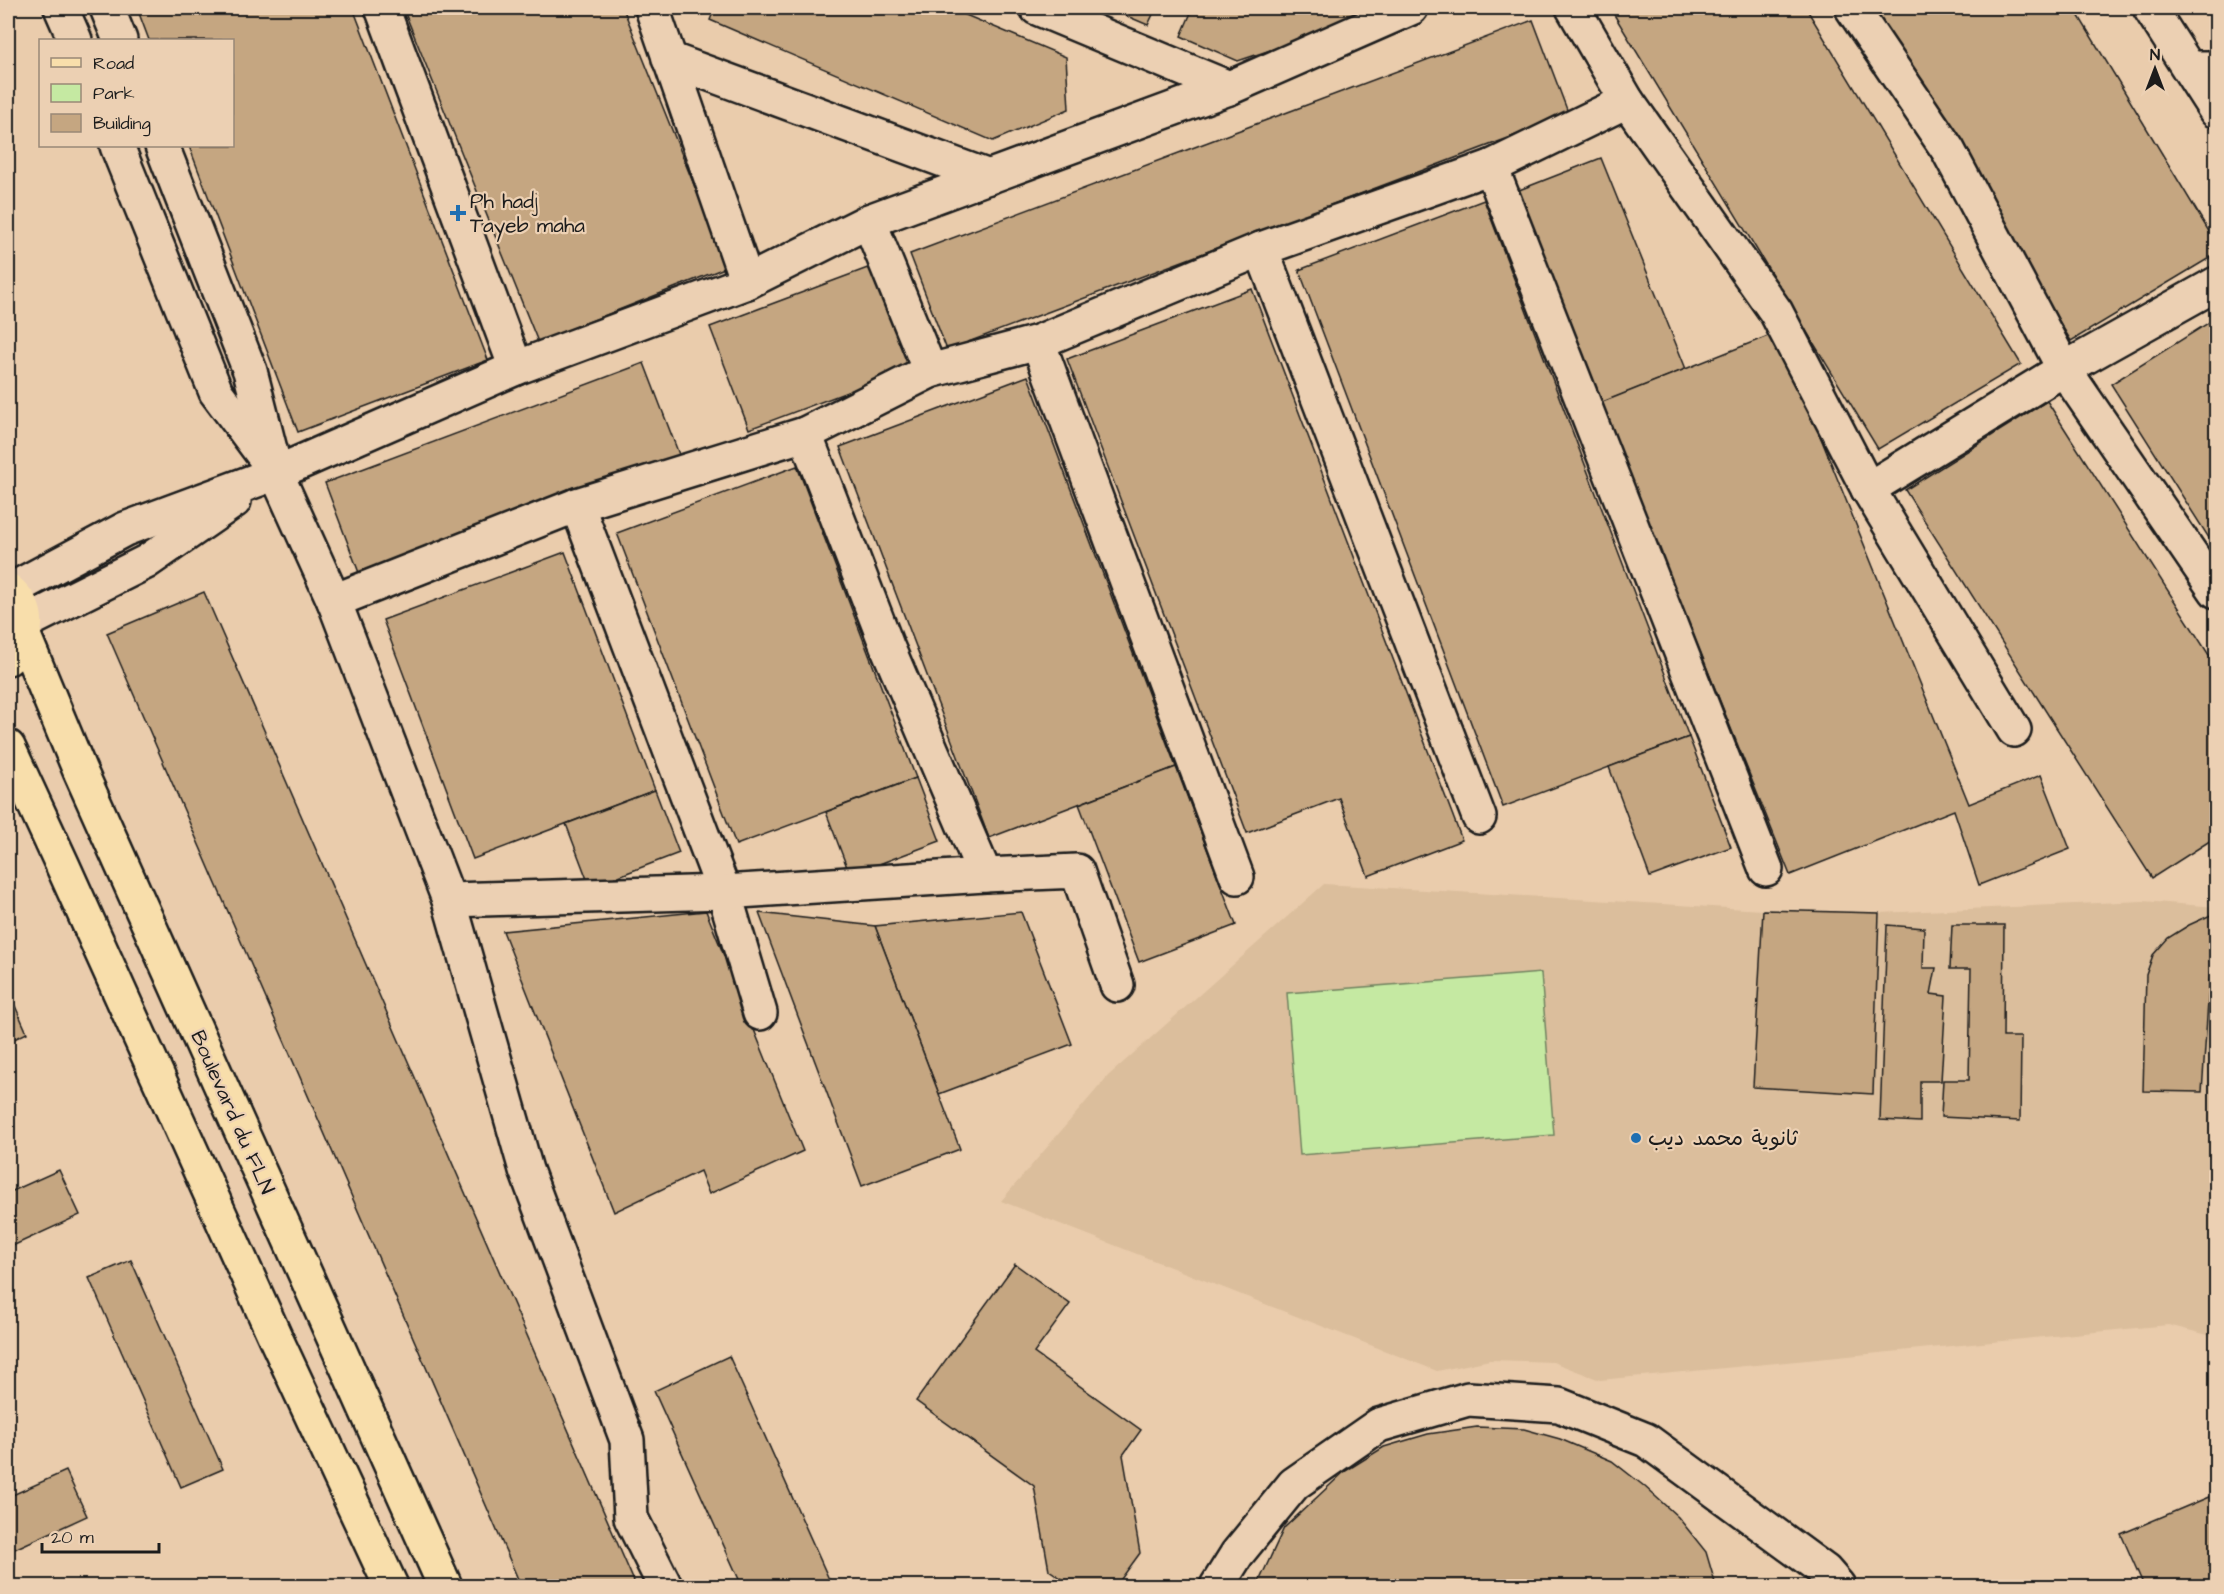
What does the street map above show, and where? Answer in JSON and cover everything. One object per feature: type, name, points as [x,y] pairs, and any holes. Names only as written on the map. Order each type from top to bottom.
[{"type":"main road","name":"Boulevard du FLN","points":[[8,591],[18,600],[19,638],[445,1587]]},
{"type":"main road","points":[[8,747],[276,1340],[391,1587]]},
{"type":"street","points":[[61,8],[75,39]]},
{"type":"street","points":[[108,8],[120,39]]},
{"type":"street","points":[[382,8],[516,368]]},
{"type":"street","points":[[652,8],[747,282]]},
{"type":"street","points":[[1037,8],[1229,88]]},
{"type":"street","points":[[8,591],[125,529],[276,473],[516,368],[747,282],[869,221],[1229,88],[1411,8]]},
{"type":"street","points":[[1574,8],[1627,101],[1776,312],[1868,489],[2014,730]]},
{"type":"street","points":[[1852,8],[1948,150],[2064,369],[2217,591]]},
{"type":"street","points":[[2150,8],[2204,68],[2217,111]]},
{"type":"street","points":[[669,59],[989,177]]},
{"type":"street","points":[[334,601],[578,505],[806,435],[930,371],[1038,342],[1261,249],[1491,167],[1627,101]]},
{"type":"street","points":[[117,147],[216,392],[276,473]]},
{"type":"street","points":[[162,147],[250,371],[276,473],[334,601],[449,900],[526,1170],[627,1440],[631,1518],[665,1587]]},
{"type":"street","points":[[1491,167],[1766,869]]},
{"type":"street","points":[[869,221],[930,371]]},
{"type":"street","points":[[1261,249],[1479,817]]},
{"type":"street","points":[[1868,489],[2064,369],[2217,284]]},
{"type":"street","points":[[1038,342],[1237,877]]},
{"type":"street","points":[[806,435],[887,646],[986,875]]},
{"type":"street","points":[[19,638],[146,562],[276,473]]},
{"type":"street","points":[[578,505],[724,892],[760,1013]]},
{"type":"street","points":[[449,900],[724,892],[1077,871],[1117,984]]},
{"type":"street","points":[[1217,1587],[1237,1554],[1294,1484],[1379,1425],[1468,1399],[1558,1404],[1646,1440],[1825,1571],[1838,1587]]},
{"type":"shaded area","name":"ثانوية محمد ديب","points":[[1324,884],[1763,910],[1879,913],[2143,901],[2216,907],[2216,1337],[2168,1325],[1600,1380],[1553,1362],[1490,1360],[1437,1371],[1001,1201],[1108,1076]]},
{"type":"green space","points":[[1541,973],[1554,1135],[1300,1155],[1287,993]]},
{"type":"building","points":[[137,8],[353,8],[488,360],[298,432],[189,147],[234,147],[234,39],[149,39]]},
{"type":"building","points":[[403,8],[623,8],[727,267],[538,342]]},
{"type":"building","points":[[715,8],[949,8],[1066,57],[1069,109],[993,141],[710,20]]},
{"type":"building","points":[[1108,8],[1156,8],[1148,25]]},
{"type":"building","points":[[1193,8],[1364,8],[1356,21],[1238,61],[1181,36]]},
{"type":"building","points":[[1610,8],[1806,8],[2021,364],[1878,449]]},
{"type":"building","points":[[1869,8],[2074,8],[2216,243],[2216,254],[2071,341]]},
{"type":"building","points":[[1533,20],[1569,115],[947,350],[910,254]]},
{"type":"building","points":[[1601,158],[1686,369],[1599,404],[1514,192]]},
{"type":"building","points":[[1484,200],[1689,737],[1503,807],[1299,270]]},
{"type":"building","points":[[873,266],[911,368],[749,429],[710,327]]},
{"type":"building","points":[[1252,289],[1462,840],[1368,876],[1339,798],[1247,833],[1067,359]]},
{"type":"building","points":[[2216,318],[2216,549],[2111,384]]},
{"type":"building","points":[[1778,332],[1969,804],[2041,775],[2070,849],[1979,885],[1954,810],[1790,875],[1600,403]]},
{"type":"building","points":[[644,363],[680,457],[361,578],[325,483]]},
{"type":"building","points":[[1028,376],[1176,767],[989,838],[840,447]]},
{"type":"building","points":[[2047,401],[2216,666],[2216,837],[2152,878],[1905,490]]},
{"type":"building","points":[[797,466],[916,778],[736,845],[617,533]]},
{"type":"building","points":[[565,552],[655,790],[473,859],[383,620]]},
{"type":"building","points":[[204,592],[636,1586],[521,1586],[107,633]]},
{"type":"building","points":[[1689,737],[1731,847],[1650,877],[1609,767]]},
{"type":"building","points":[[1176,767],[1236,925],[1139,962],[1079,804]]},
{"type":"building","points":[[916,778],[940,841],[850,875],[826,812]]},
{"type":"building","points":[[655,790],[679,853],[590,887],[566,824]]},
{"type":"building","points":[[2213,906],[2216,907],[2216,972],[2210,972],[2202,1092],[2143,1091],[2146,975],[2153,955],[2168,938],[2211,915]]},
{"type":"building","points":[[1763,910],[1879,913],[1873,1094],[1753,1087]]},
{"type":"building","points":[[706,911],[803,1151],[709,1194],[700,1171],[614,1212],[503,931]]},
{"type":"building","points":[[1021,912],[1072,1044],[939,1094],[875,926]]},
{"type":"building","points":[[759,913],[875,926],[960,1149],[862,1186]]},
{"type":"building","points":[[1887,925],[1924,928],[1923,968],[1936,968],[1931,994],[1946,996],[1941,1081],[1920,1081],[1920,1122],[1880,1120]]},
{"type":"building","points":[[1952,925],[2004,925],[2003,1037],[2021,1037],[2020,1121],[1941,1117],[1943,1080],[1969,1080],[1971,969],[1950,969]]},
{"type":"building","points":[[8,990],[27,1033],[8,1042]]},
{"type":"building","points":[[59,1170],[80,1215],[8,1248],[8,1193]]},
{"type":"building","points":[[131,1260],[223,1469],[181,1487],[89,1278]]},
{"type":"building","points":[[1015,1264],[1070,1304],[1034,1353],[1141,1430],[1123,1455],[1140,1553],[1116,1586],[1073,1586],[1049,1570],[1034,1486],[916,1401]]},
{"type":"building","points":[[729,1356],[832,1586],[742,1586],[654,1391]]},
{"type":"building","points":[[1477,1427],[1524,1429],[1560,1439],[1612,1461],[1678,1517],[1706,1552],[1716,1586],[1257,1586],[1284,1528],[1344,1472],[1384,1447],[1428,1434]]},
{"type":"building","points":[[66,1471],[87,1516],[8,1552],[8,1497]]},
{"type":"building","points":[[2216,1494],[2216,1586],[2144,1586],[2121,1534]]},
{"type":"place","name":"Ph hadj Tayeb maha","points":[[458,213]]},
{"type":"place","name":"ثانوية محمد ديب","points":[[1636,1138]]}]
